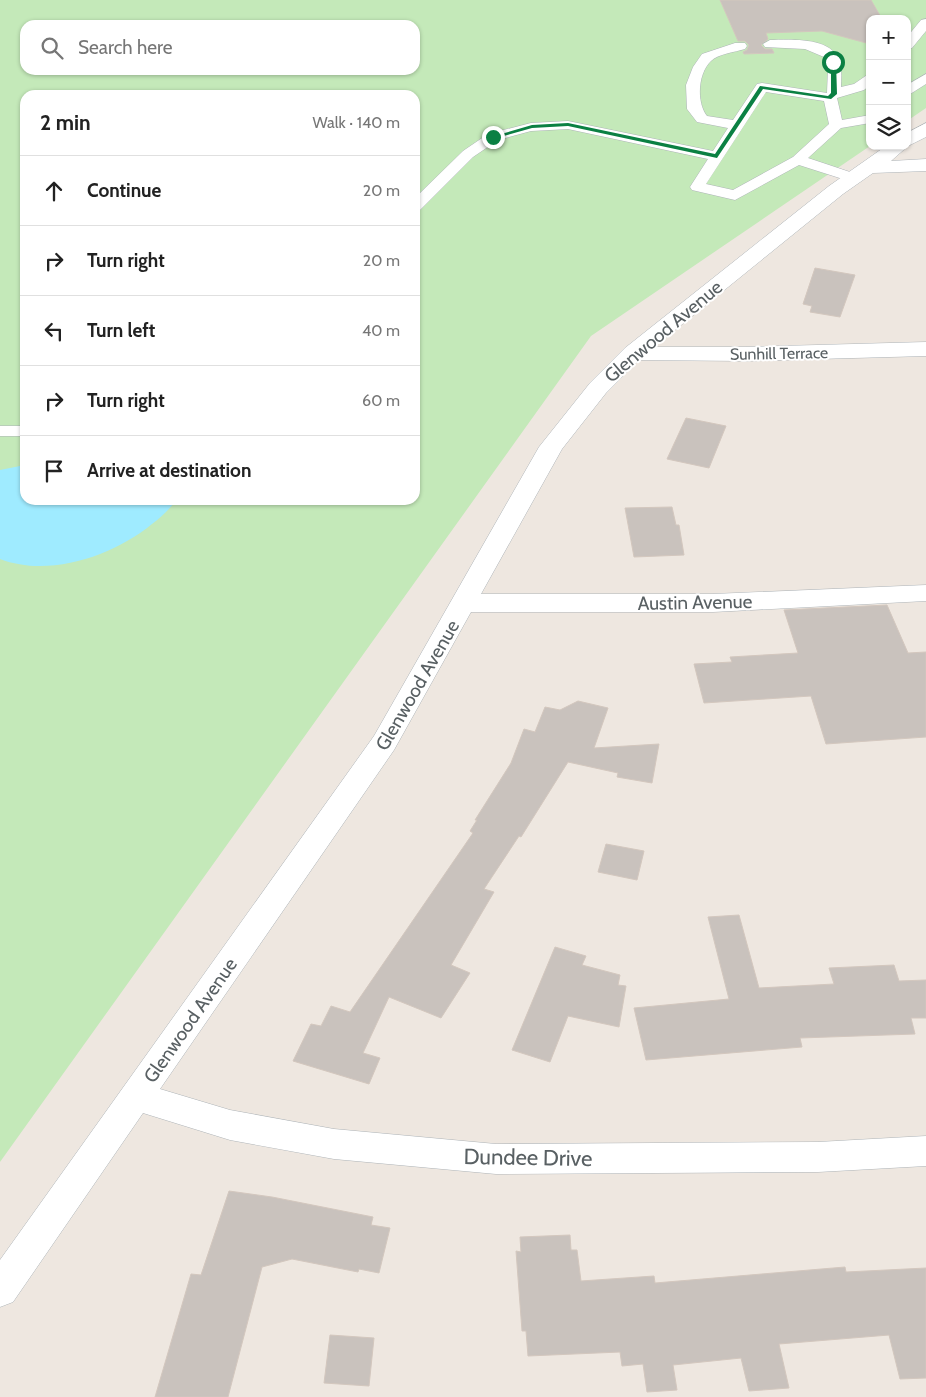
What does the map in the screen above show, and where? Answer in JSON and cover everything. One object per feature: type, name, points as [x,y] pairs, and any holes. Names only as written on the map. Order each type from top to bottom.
[{"type":"street","points":[[911,138],[926,128]]},
{"type":"street","name":"Glenwood Avenue","points":[[0,1290],[384,743],[551,447],[598,388],[632,353],[836,190],[893,150]]},
{"type":"street","points":[[863,172],[926,165]]},
{"type":"street","name":"Sunhill Terrace","points":[[632,353],[746,354],[926,349]]},
{"type":"street","name":"Austin Avenue","points":[[464,603],[713,602],[926,593]]},
{"type":"street","name":"Dundee Drive","points":[[137,1097],[230,1124],[334,1144],[496,1159],[818,1157],[926,1151]]},
{"type":"lane","points":[[911,40],[926,23]]},
{"type":"lane","points":[[770,44],[812,46],[827,53],[833,62],[832,96],[836,125]]},
{"type":"lane","points":[[736,125],[702,119],[694,109],[693,85],[707,57],[740,46]]},
{"type":"lane","points":[[911,89],[926,78]]},
{"type":"lane","points":[[866,81],[859,87],[832,96],[762,87],[698,187],[735,195],[798,160],[836,125],[866,120]]},
{"type":"lane","points":[[420,202],[468,154],[493,137],[532,127],[568,125],[717,156]]},
{"type":"lane","points":[[798,160],[863,172]]},
{"type":"lane","points":[[0,431],[20,431]]},
{"type":"green space","points":[[0,0],[926,0],[926,108],[911,118],[911,15],[866,15],[866,149],[591,336],[0,1162]]},
{"type":"water","points":[[20,466],[20,505],[172,505],[159,519],[136,535],[119,546],[100,554],[80,561],[59,565],[19,564],[0,559],[0,470]]},
{"type":"building","points":[[720,0],[871,0],[880,15],[866,15],[866,43],[822,31],[766,33],[768,39],[761,45],[765,49],[772,49],[774,53],[744,54],[743,52],[747,50],[749,45],[745,41],[738,41]]},
{"type":"building","points":[[815,268],[855,275],[840,317],[810,312],[812,306],[803,304]]},
{"type":"building","points":[[686,418],[726,426],[709,468],[667,459]]},
{"type":"building","points":[[672,507],[676,525],[679,525],[684,555],[634,557],[625,508]]},
{"type":"building","points":[[887,605],[908,653],[926,652],[926,737],[826,744],[811,696],[704,703],[694,664],[732,662],[730,657],[798,653],[784,610]]},
{"type":"building","points":[[578,701],[608,708],[594,748],[659,744],[652,783],[617,777],[618,773],[568,762],[521,837],[519,836],[484,889],[494,892],[451,965],[470,973],[441,1018],[389,997],[363,1053],[380,1058],[369,1084],[293,1061],[311,1024],[321,1026],[331,1006],[350,1012],[473,833],[470,831],[477,820],[475,820],[511,763],[524,729],[535,732],[545,707],[560,710]]},
{"type":"building","points":[[606,844],[644,851],[637,880],[598,872]]},
{"type":"building","points":[[739,915],[759,988],[834,984],[829,968],[894,965],[899,981],[926,980],[926,1018],[911,1018],[915,1034],[800,1038],[802,1047],[646,1060],[634,1008],[729,999],[708,917]]},
{"type":"building","points":[[555,947],[586,956],[582,965],[620,975],[618,985],[626,986],[619,1027],[568,1016],[550,1062],[512,1050]]},
{"type":"building","points":[[229,1191],[272,1197],[373,1217],[371,1225],[390,1228],[379,1273],[359,1269],[358,1272],[292,1259],[262,1267],[228,1397],[155,1397],[191,1274],[201,1275]]},
{"type":"building","points":[[570,1235],[571,1250],[577,1250],[581,1281],[654,1276],[655,1283],[845,1267],[846,1272],[926,1268],[926,1378],[900,1379],[889,1335],[779,1344],[789,1388],[749,1391],[741,1358],[673,1365],[677,1390],[647,1392],[643,1364],[622,1366],[620,1352],[528,1356],[526,1331],[522,1331],[516,1251],[521,1252],[520,1237]]},
{"type":"building","points":[[330,1335],[374,1338],[369,1386],[324,1383]]},
{"type":"route","points":[[493,137],[532,127],[568,125],[717,156],[762,87],[830,98],[834,94],[833,62]]}]
